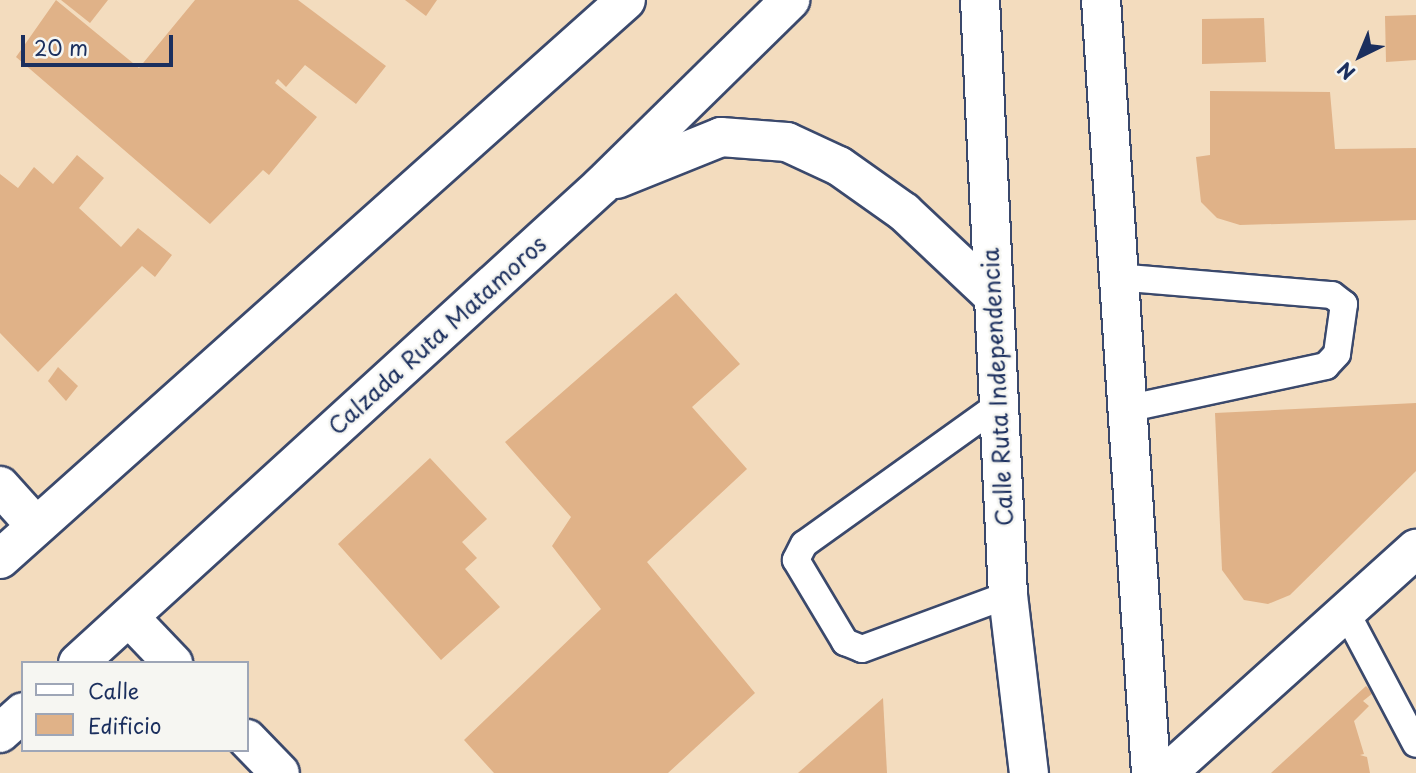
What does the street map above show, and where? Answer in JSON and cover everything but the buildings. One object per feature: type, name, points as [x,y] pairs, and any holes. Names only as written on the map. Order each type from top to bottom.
[{"type":"main road","points":[[0,559],[626,0]]},
{"type":"main road","name":"Calzada Ruta Matamoros","points":[[80,661],[602,185],[790,0]]},
{"type":"main road","name":"Calle Ruta Independencia","points":[[980,0],[997,406],[1009,595],[1029,773]]},
{"type":"main road","points":[[1101,0],[1116,278],[1151,773]]},
{"type":"main road","points":[[602,185],[721,138],[788,142],[839,166],[904,212],[991,294]]},
{"type":"main road","points":[[0,486],[36,526]]},
{"type":"main road","points":[[1167,773],[1416,549]]},
{"type":"main road","points":[[129,617],[171,661]]},
{"type":"main road","points":[[0,733],[21,714]]},
{"type":"main road","points":[[248,740],[280,773]]},
{"type":"lane","points":[[1116,278],[1332,295],[1344,304],[1337,354],[1326,366],[1126,409]]},
{"type":"lane","points":[[997,406],[804,544],[796,560],[845,642],[862,649],[1009,595]]},
{"type":"lane","points":[[1346,612],[1416,744]]}]
